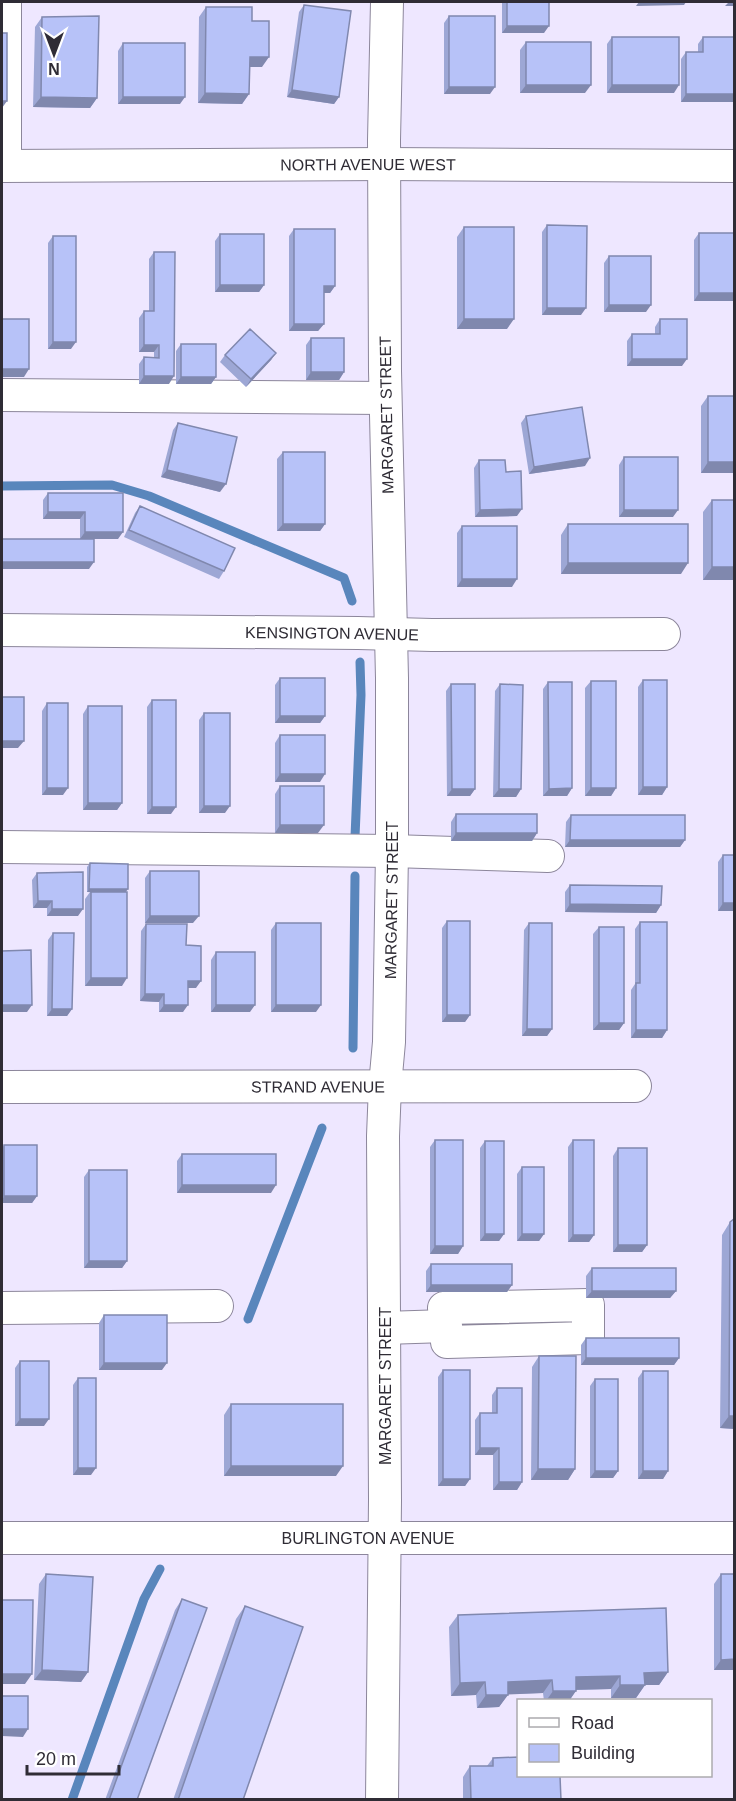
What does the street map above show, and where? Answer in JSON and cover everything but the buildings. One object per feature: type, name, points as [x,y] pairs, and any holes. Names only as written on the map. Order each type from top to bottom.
[{"type":"street","points":[[3,166],[5,2]]},
{"type":"street","name":"MARGARET STREET","points":[[382,1800],[385,1584],[383,1136],[388,1042],[392,851],[391,635],[385,398],[387,2]]},
{"type":"street","name":"NORTH AVENUE WEST","points":[[3,166],[385,164],[735,166]]},
{"type":"street","points":[[2,395],[385,398]]},
{"type":"street","name":"KENSINGTON AVENUE","points":[[2,630],[391,635],[664,634]]},
{"type":"street","points":[[2,847],[392,851],[548,856]]},
{"type":"street","name":"STRAND AVENUE","points":[[2,1087],[635,1086]]},
{"type":"street","points":[[2,1308],[217,1306]]},
{"type":"street","points":[[384,1328],[446,1326]]},
{"type":"street","name":"BURLINGTON AVENUE","points":[[2,1538],[735,1538]]},
{"type":"waterway","points":[[2,486],[112,485],[149,496],[344,578],[352,601]]},
{"type":"waterway","points":[[355,837],[361,695],[360,662]]},
{"type":"waterway","points":[[353,1048],[355,876]]},
{"type":"waterway","points":[[248,1319],[322,1128]]},
{"type":"waterway","points":[[72,1800],[144,1599],[160,1569]]}]
